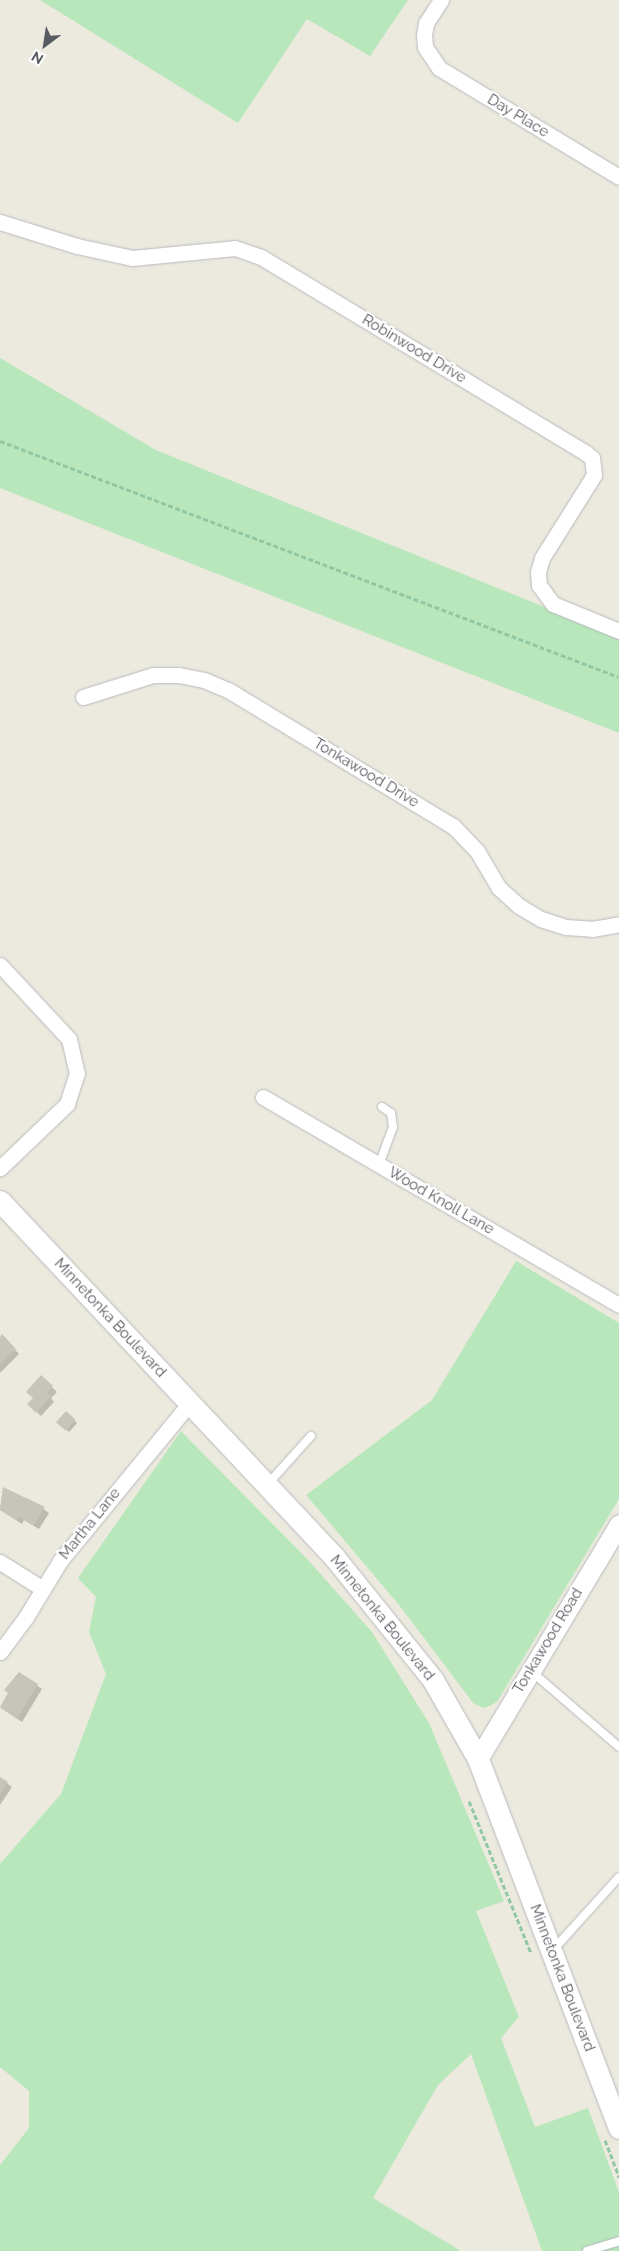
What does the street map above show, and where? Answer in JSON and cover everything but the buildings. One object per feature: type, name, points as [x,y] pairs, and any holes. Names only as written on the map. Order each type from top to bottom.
[{"type":"main road","name":"Minnetonka Boulevard","points":[[0,1201],[335,1558],[433,1680],[478,1758],[619,2128]]},
{"type":"street","name":"Day Place","points":[[441,0],[426,23],[425,46],[439,68],[619,177]]},
{"type":"street","name":"Robinwood Drive","points":[[0,222],[76,246],[132,258],[235,248],[261,257],[586,453],[592,458],[594,475],[542,558],[538,572],[539,586],[553,604],[619,631]]},
{"type":"street","name":"Tonkawood Drive","points":[[83,697],[153,676],[179,675],[204,680],[228,690],[453,826],[476,851],[499,888],[534,914],[566,927],[592,928],[619,924]]},
{"type":"street","points":[[0,965],[69,1039],[77,1072],[67,1104],[0,1168]]},
{"type":"street","name":"Wood Knoll Lane","points":[[263,1097],[619,1305]]},
{"type":"street","name":"Martha Lane","points":[[0,1652],[60,1561],[190,1403]]},
{"type":"street","name":"Tonkawood Road","points":[[478,1758],[619,1524]]},
{"type":"street","points":[[0,1562],[43,1589]]},
{"type":"lane","points":[[380,1165],[393,1128],[392,1113],[382,1107]]},
{"type":"lane","points":[[267,1486],[311,1436]]},
{"type":"lane","points":[[531,1671],[619,1747]]},
{"type":"lane","points":[[551,1952],[619,1877]]},
{"type":"lane","points":[[587,2251],[619,2241]]},
{"type":"path","points":[[0,441],[619,677]]},
{"type":"green space","points":[[40,0],[408,0],[370,56],[307,19],[238,123]]},
{"type":"green space","points":[[0,358],[156,450],[619,637],[619,733],[0,488]]},
{"type":"green space","points":[[516,1261],[619,1323],[619,1499],[497,1702],[485,1708],[474,1704],[399,1605],[306,1495],[432,1400]]},
{"type":"green space","points":[[181,1431],[309,1561],[372,1632],[429,1723],[504,1901],[476,1911],[519,2017],[501,2038],[535,2127],[588,2108],[619,2192],[619,2251],[542,2251],[471,2054],[438,2085],[373,2198],[461,2251],[0,2251],[0,2165],[29,2128],[29,2091],[0,2067],[0,1864],[61,1794],[106,1674],[89,1632],[96,1597],[78,1578]]}]
